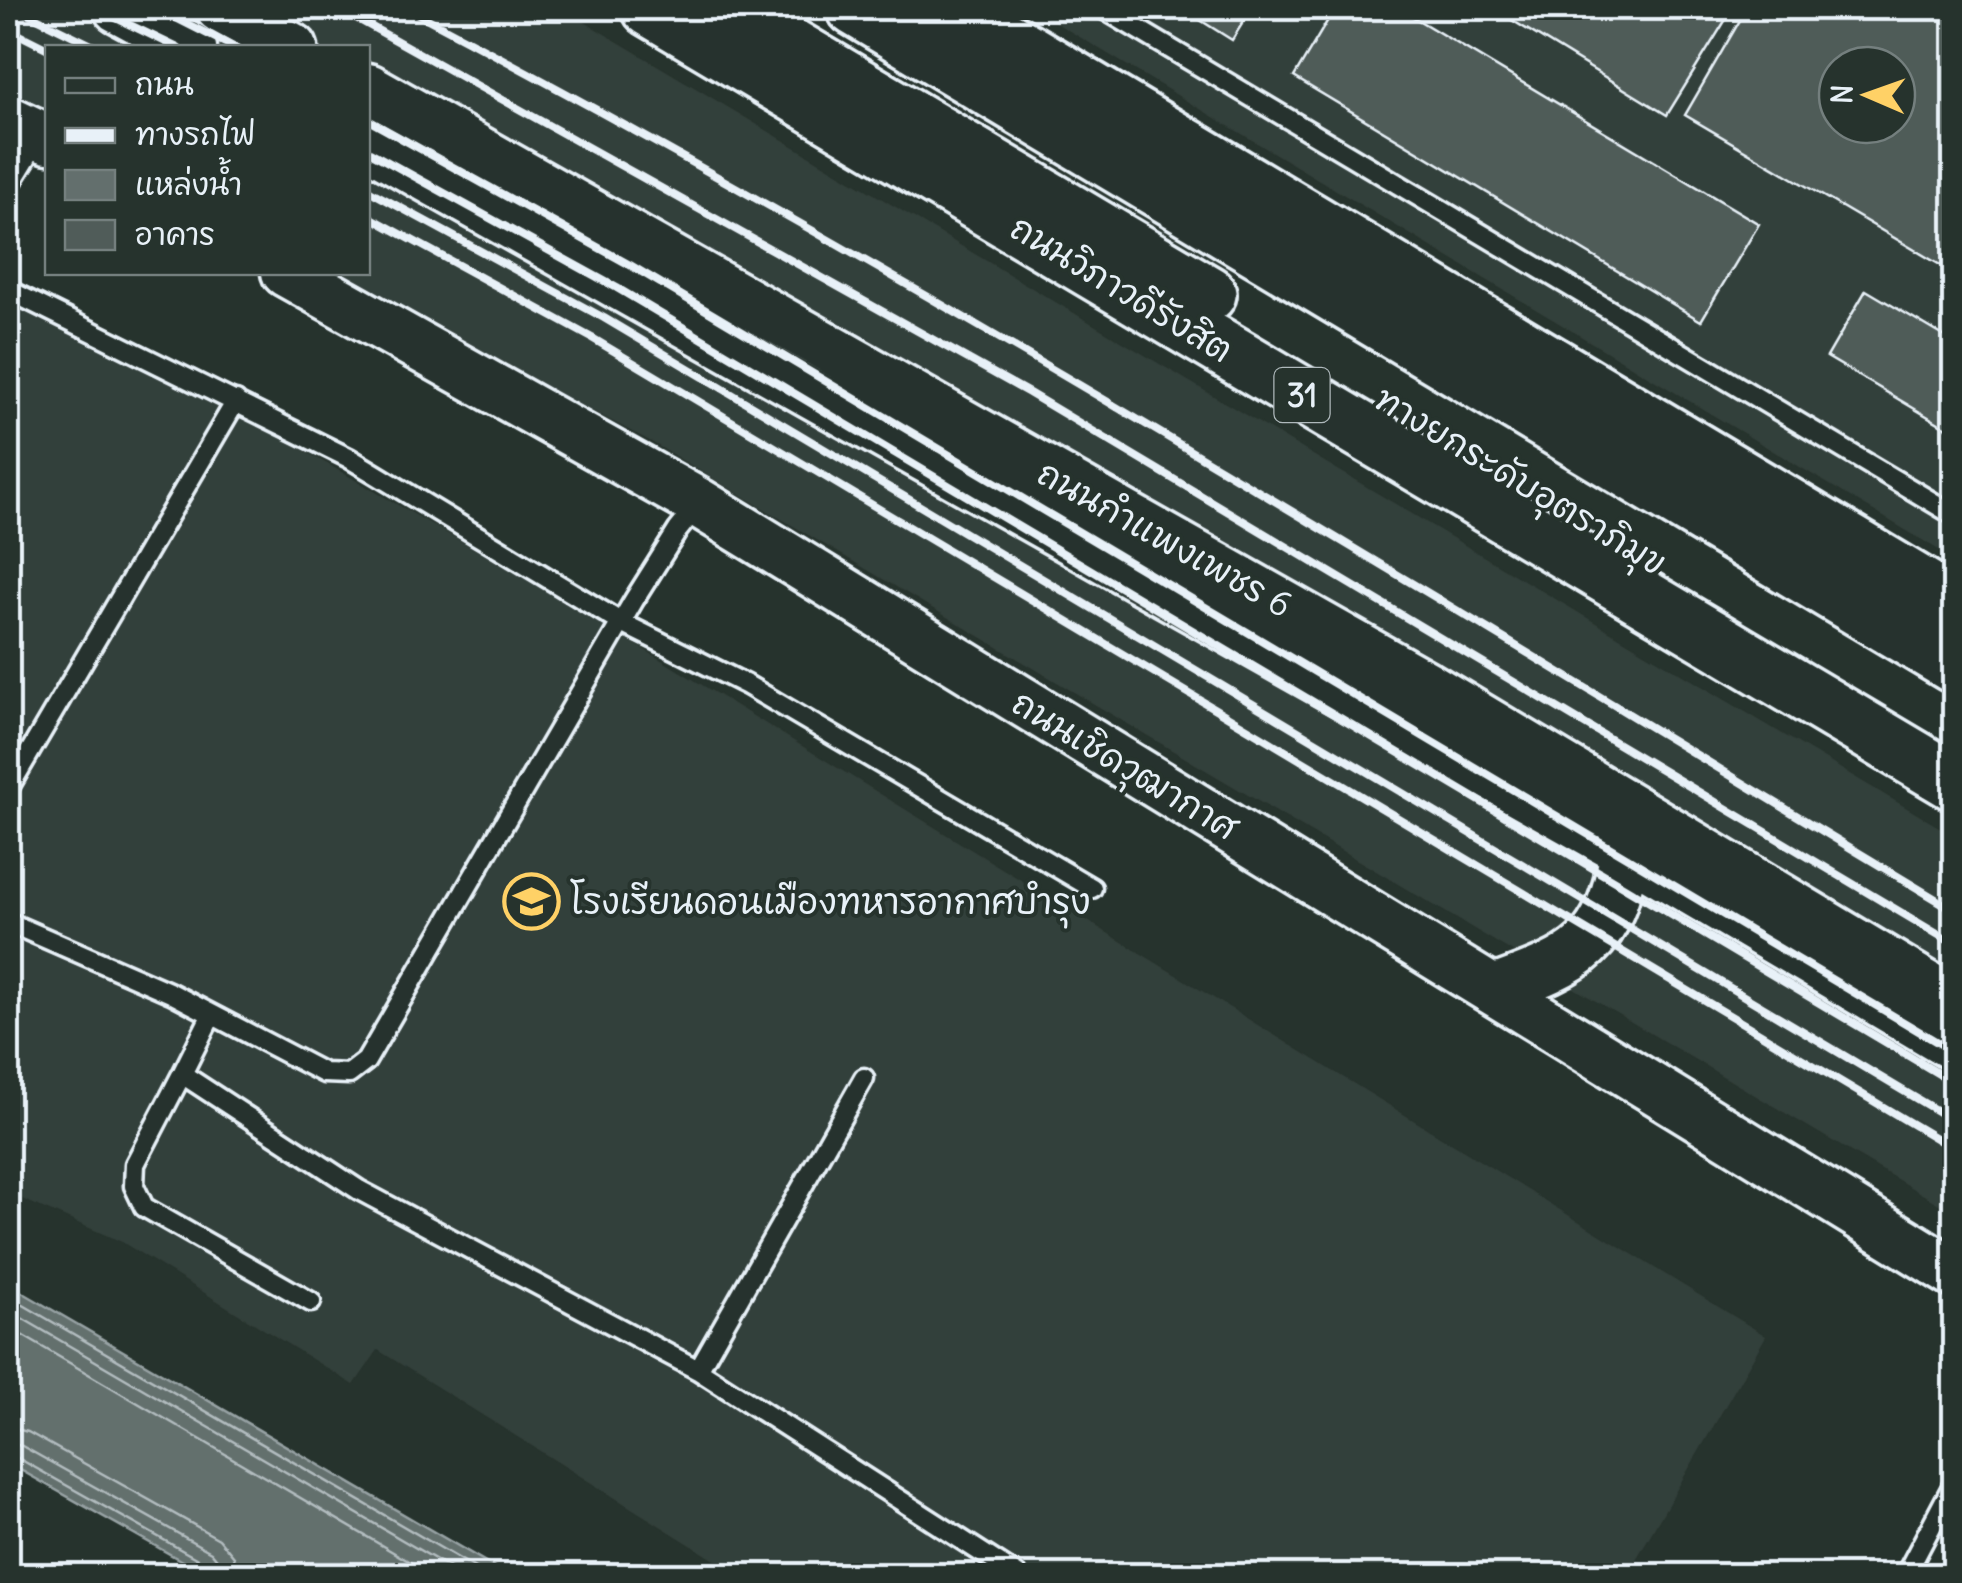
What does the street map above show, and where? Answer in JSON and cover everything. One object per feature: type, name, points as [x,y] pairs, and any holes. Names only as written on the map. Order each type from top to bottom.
[{"type":"highway","name":"ถนนวิภาวดีรังสิต","points":[[650,8],[1954,782]]},
{"type":"highway","name":"ทางยกระดับอุตราภิมุข","points":[[726,8],[1954,738]]},
{"type":"highway","name":"ทางยกระดับอุตราภิมุข","points":[[855,8],[1954,665]]},
{"type":"highway","points":[[954,8],[1954,604]]},
{"type":"main road","points":[[118,8],[186,45]]},
{"type":"main road","points":[[220,8],[288,45]]},
{"type":"main road","name":"ถนนกำแพงเพชร 6","points":[[370,89],[1427,686],[1954,1002]]},
{"type":"main road","name":"ถนนกำแพงเพชร 6","points":[[370,145],[1625,851],[1954,1046]]},
{"type":"main road","name":"ถนนเชิดวุฒากาศ","points":[[291,275],[689,517],[1494,990],[1954,1273]]},
{"type":"main road","points":[[1494,990],[1554,968],[1589,944],[1617,896],[1625,851]]},
{"type":"lane","points":[[1102,8],[1954,515]]},
{"type":"lane","points":[[8,188],[30,138]]},
{"type":"lane","points":[[8,290],[349,458],[622,624],[747,685],[1092,888]]},
{"type":"lane","points":[[8,790],[236,401]]},
{"type":"lane","points":[[8,922],[171,994],[324,1074],[348,1074],[366,1061],[634,600],[689,517]]},
{"type":"lane","points":[[211,1016],[135,1164],[134,1186],[144,1207],[311,1302]]},
{"type":"lane","points":[[182,1074],[359,1190],[698,1370],[1018,1576]]},
{"type":"lane","points":[[698,1370],[864,1078]]},
{"type":"lane","points":[[1905,1576],[1954,1482]]},
{"type":"shaded area","points":[[8,8],[561,8],[1954,836],[1954,1213],[648,440],[333,275],[370,275],[370,45],[45,45],[45,124],[8,104]]},
{"type":"shaded area","points":[[1031,8],[1954,8],[1954,559]]},
{"type":"shaded area","name":"โรงเรียนดอนเมืองทหารอากาศบำรุง","points":[[8,301],[191,385],[578,609],[1766,1336],[1627,1575],[739,1575],[378,1350],[354,1385],[122,1242],[8,1193]]},
{"type":"water","points":[[8,1284],[508,1575],[207,1575],[8,1463]]},
{"type":"building","points":[[1181,8],[1252,8],[1232,40]]},
{"type":"building","points":[[1335,8],[1398,8],[1759,224],[1701,321],[1294,77]]},
{"type":"building","points":[[1492,8],[1733,8],[1667,115]]},
{"type":"building","points":[[1747,8],[1954,8],[1954,273],[1685,115]]},
{"type":"building","points":[[1866,290],[1954,342],[1954,432],[1827,357]]},
{"type":"railway","points":[[16,8],[92,45]]},
{"type":"railway","points":[[95,8],[172,45]]},
{"type":"railway","points":[[156,8],[229,45]]},
{"type":"railway","points":[[338,8],[1029,393],[1954,944]]},
{"type":"railway","points":[[407,8],[800,223],[994,335],[1954,910]]},
{"type":"railway","points":[[8,29],[45,48]]},
{"type":"railway","points":[[370,121],[630,265],[1954,1052]]},
{"type":"railway","points":[[370,152],[617,288],[1954,1083]]},
{"type":"railway","points":[[370,191],[604,318],[1954,1121]]},
{"type":"railway","points":[[370,217],[592,338],[1954,1149]]},
{"type":"place","name":"โรงเรียนดอนเมืองทหารอากาศบำรุง","points":[[531,901]]}]
